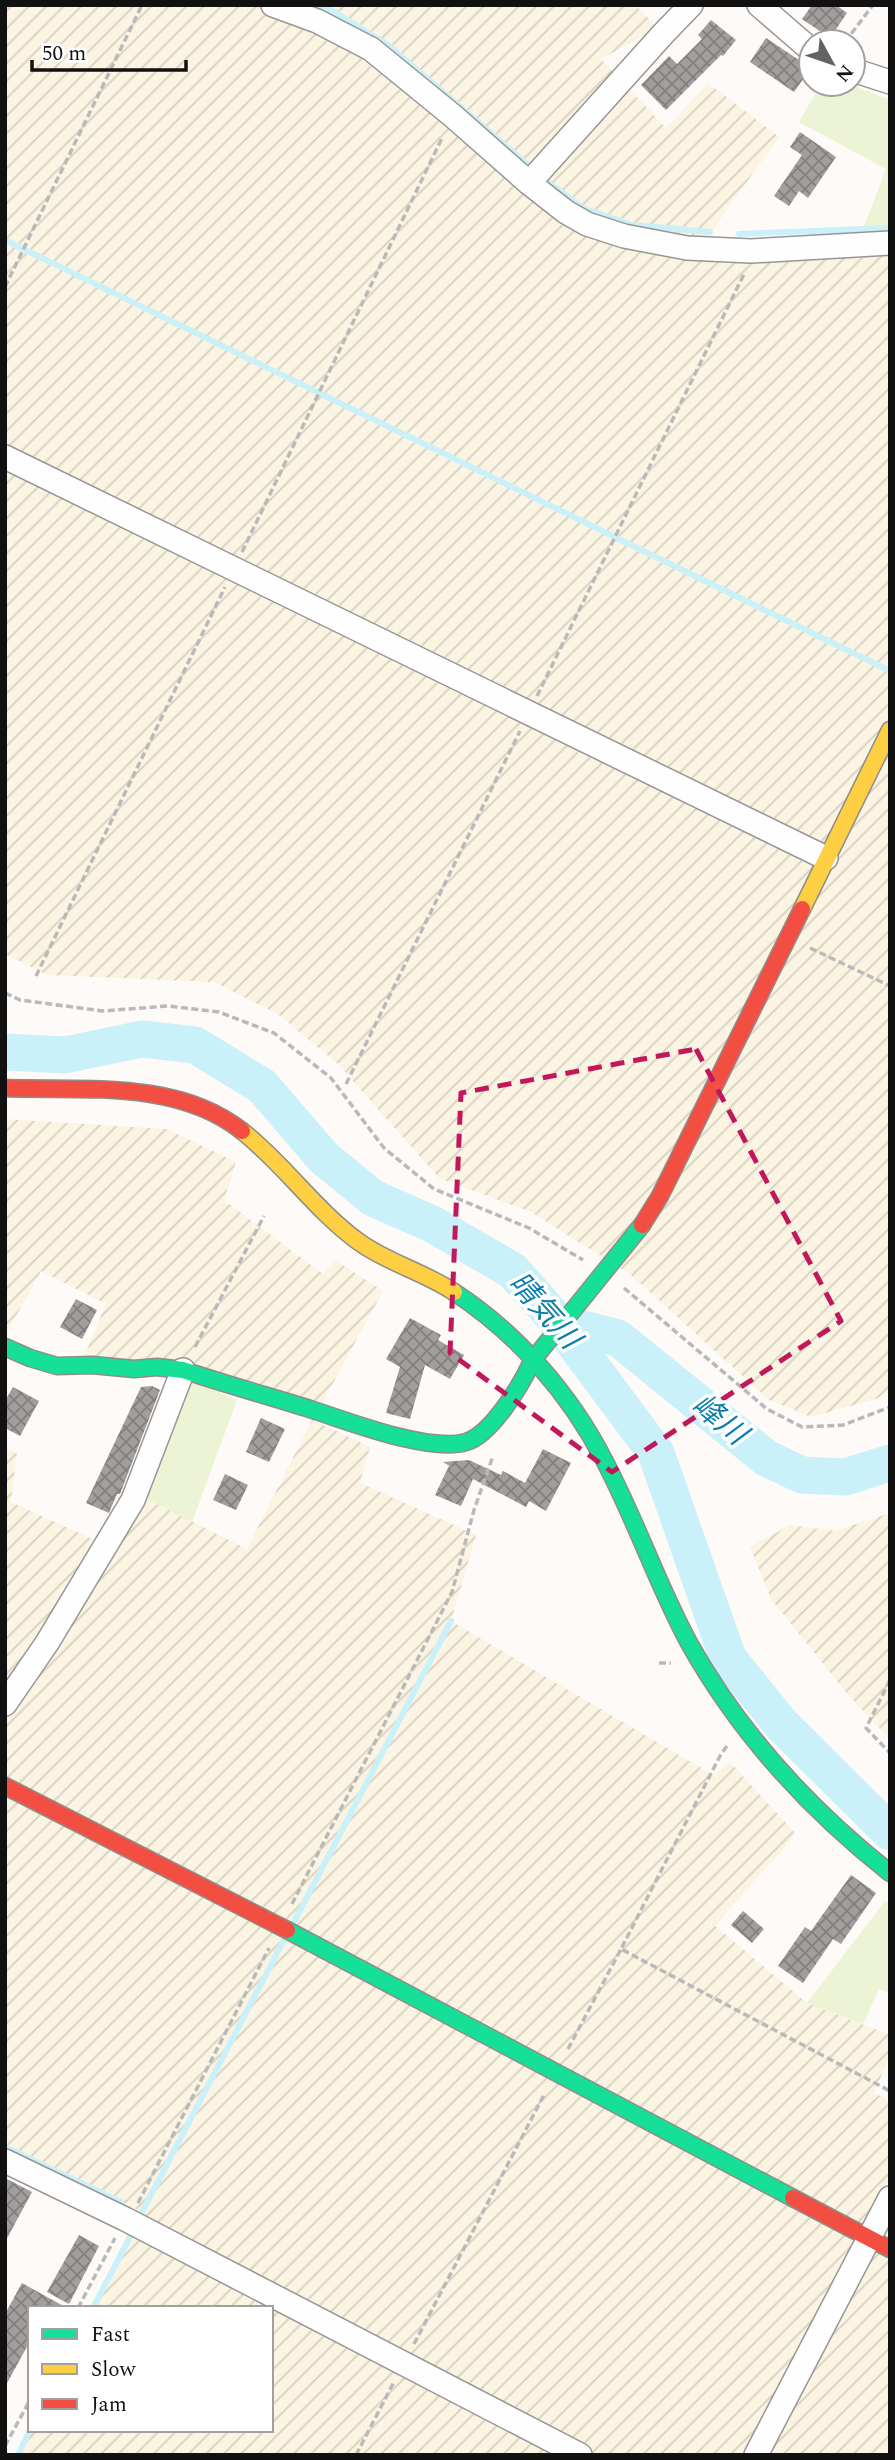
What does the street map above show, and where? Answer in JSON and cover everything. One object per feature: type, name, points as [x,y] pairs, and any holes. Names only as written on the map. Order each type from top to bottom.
[{"type":"street","points":[[273,5],[317,20],[371,49],[529,183],[566,212],[587,224],[624,236],[687,248],[751,251],[890,243]]},
{"type":"street","points":[[529,183],[691,5]]},
{"type":"street","points":[[759,5],[797,38]]},
{"type":"street","points":[[867,74],[890,82]]},
{"type":"street","points":[[5,457],[826,858]]},
{"type":"street","points":[[5,1347],[30,1359],[57,1366],[92,1365],[134,1369],[157,1367],[183,1370],[393,1434],[449,1445],[470,1441],[486,1427],[528,1373],[537,1356],[637,1233],[660,1196],[890,730]]},
{"type":"street","points":[[5,1088],[138,1092],[174,1097],[206,1108],[235,1124],[265,1149],[333,1221],[361,1243],[448,1287],[494,1320],[537,1356],[600,1454],[670,1606],[701,1663],[743,1726],[786,1779],[827,1821],[890,1872]]},
{"type":"street","points":[[5,1704],[47,1643],[133,1500],[183,1370]]},
{"type":"street","points":[[5,1786],[281,1927],[890,2249]]},
{"type":"street","points":[[5,2161],[125,2219],[580,2455]]},
{"type":"street","points":[[756,2455],[890,2198]]},
{"type":"path","points":[[5,286],[142,5]]},
{"type":"path","points":[[856,28],[873,5]]},
{"type":"path","points":[[36,976],[453,116]]},
{"type":"path","points":[[346,1084],[747,268],[751,251]]},
{"type":"path","points":[[788,937],[890,986]]},
{"type":"path","points":[[5,993],[20,1000],[103,1011],[167,1006],[219,1012],[274,1033],[331,1078],[384,1148],[434,1189],[529,1228],[605,1273],[767,1409],[802,1427],[843,1425],[890,1407]]},
{"type":"path","points":[[183,1370],[264,1216]]},
{"type":"path","points":[[79,2306],[125,2219],[137,2204],[452,1592],[474,1510],[497,1447]]},
{"type":"path","points":[[890,1680],[866,1728],[890,1753]]},
{"type":"path","points":[[356,2455],[721,1754],[743,1726]]},
{"type":"path","points":[[621,1949],[890,2091]]},
{"type":"path","points":[[5,2446],[28,2404]]},
{"type":"highlighted area","points":[[696,1049],[841,1321],[612,1472],[450,1353],[461,1093]]},
{"type":"shaded area","points":[[5,5],[635,5],[658,28],[601,59],[666,128],[708,83],[779,137],[705,240],[890,233],[890,1391],[876,1399],[811,1417],[769,1400],[631,1275],[531,1212],[439,1178],[338,1064],[278,1014],[214,982],[47,975],[5,954]]},
{"type":"shaded area","points":[[5,1119],[167,1129],[236,1162],[224,1200],[323,1274],[335,1260],[383,1291],[313,1420],[370,1447],[360,1483],[476,1535],[451,1621],[713,1775],[730,1762],[796,1834],[715,1926],[807,2003],[890,2035],[890,2056],[874,2093],[890,2101],[890,2455],[18,2455],[29,2432],[273,2432],[273,2306],[94,2306],[142,2212],[5,2147],[5,1447],[17,1454],[11,1502],[116,1550],[141,1496],[247,1549],[312,1420],[189,1379],[79,1369],[106,1304],[41,1271],[5,1336]]},
{"type":"shaded area","points":[[890,1513],[890,1739],[849,1696],[771,1599],[750,1547],[790,1525],[835,1531]]},
{"type":"green space","points":[[867,91],[890,100],[890,233],[861,234],[886,169],[799,122],[813,98],[867,98]]},
{"type":"green space","points":[[189,1379],[237,1400],[192,1522],[141,1496]]},
{"type":"green space","points":[[885,1901],[890,1904],[890,1993],[879,1989],[863,2024],[807,2003]]},
{"type":"building","points":[[812,5],[836,5],[847,13],[837,28],[815,28],[802,19]]},
{"type":"building","points":[[711,20],[736,40],[723,56],[721,55],[666,110],[641,85],[669,56],[677,64],[702,39],[698,35]]},
{"type":"building","points":[[766,38],[797,59],[797,88],[794,92],[750,62]]},
{"type":"building","points":[[800,132],[836,157],[808,198],[799,191],[789,206],[774,196],[802,155],[790,147]]},
{"type":"building","points":[[76,1299],[97,1310],[82,1339],[60,1327]]},
{"type":"building","points":[[410,1318],[441,1335],[438,1340],[464,1355],[450,1379],[425,1365],[410,1419],[386,1413],[400,1367],[386,1359]]},
{"type":"building","points":[[152,1386],[160,1390],[120,1494],[117,1494],[109,1513],[86,1503],[141,1387]]},
{"type":"building","points":[[13,1387],[39,1401],[20,1436],[5,1428],[5,1401]]},
{"type":"building","points":[[261,1418],[285,1429],[269,1462],[246,1452]]},
{"type":"building","points":[[543,1449],[571,1463],[546,1511],[529,1501],[526,1507],[473,1479],[461,1506],[435,1495],[449,1466],[456,1470],[443,1462],[469,1460],[501,1475],[503,1471],[525,1483]]},
{"type":"building","points":[[225,1474],[248,1485],[236,1510],[213,1500]]},
{"type":"building","points":[[851,1875],[876,1893],[841,1944],[833,1939],[803,1983],[778,1966],[805,1927],[811,1931]]},
{"type":"building","points":[[743,1911],[764,1929],[752,1943],[731,1925]]},
{"type":"building","points":[[5,2178],[32,2192],[5,2242]]},
{"type":"building","points":[[79,2235],[99,2246],[69,2304],[47,2292]]},
{"type":"building","points":[[22,2283],[63,2306],[28,2306],[28,2345],[5,2387],[5,2314]]},
{"type":"waterway","points":[[318,5],[333,11],[388,45],[527,164]]},
{"type":"waterway","points":[[545,180],[583,208],[632,225],[710,232]]},
{"type":"waterway","points":[[739,234],[890,228]]},
{"type":"waterway","points":[[5,240],[890,671]]},
{"type":"waterway","name":"晴気川","points":[[5,1052],[65,1055],[142,1039],[195,1045],[262,1086],[324,1158],[373,1198],[432,1224],[513,1271],[559,1323],[656,1453],[728,1658],[782,1725],[890,1832]]},
{"type":"waterway","name":"峰川","points":[[559,1323],[618,1338],[766,1458],[802,1475],[845,1477],[890,1463]]},
{"type":"waterway","points":[[293,1924],[451,1621]]},
{"type":"waterway","points":[[142,2212],[285,1938]]},
{"type":"waterway","points":[[5,2147],[121,2202]]},
{"type":"waterway","points":[[94,2306],[132,2233]]},
{"type":"waterway","points":[[18,2455],[29,2432]]},
{"type":"traffic: fast","points":[[5,1347],[57,1366],[92,1365],[134,1369],[157,1367],[183,1370],[410,1440],[450,1444],[466,1442],[485,1430],[495,1419],[513,1395],[532,1361],[642,1225]]},
{"type":"traffic: fast","points":[[454,1292],[477,1308],[520,1346],[575,1412],[616,1483],[689,1643],[754,1739],[804,1796],[890,1873]]},
{"type":"traffic: fast","points":[[287,1930],[793,2198]]},
{"type":"traffic: slow","points":[[802,909],[890,730]]},
{"type":"traffic: slow","points":[[242,1131],[328,1216],[359,1242],[454,1292]]},
{"type":"traffic: jam","points":[[642,1225],[660,1196],[802,909]]},
{"type":"traffic: jam","points":[[5,1088],[97,1089],[159,1095],[216,1114],[242,1131]]},
{"type":"traffic: jam","points":[[5,1786],[287,1930]]},
{"type":"traffic: jam","points":[[793,2198],[890,2249]]}]
